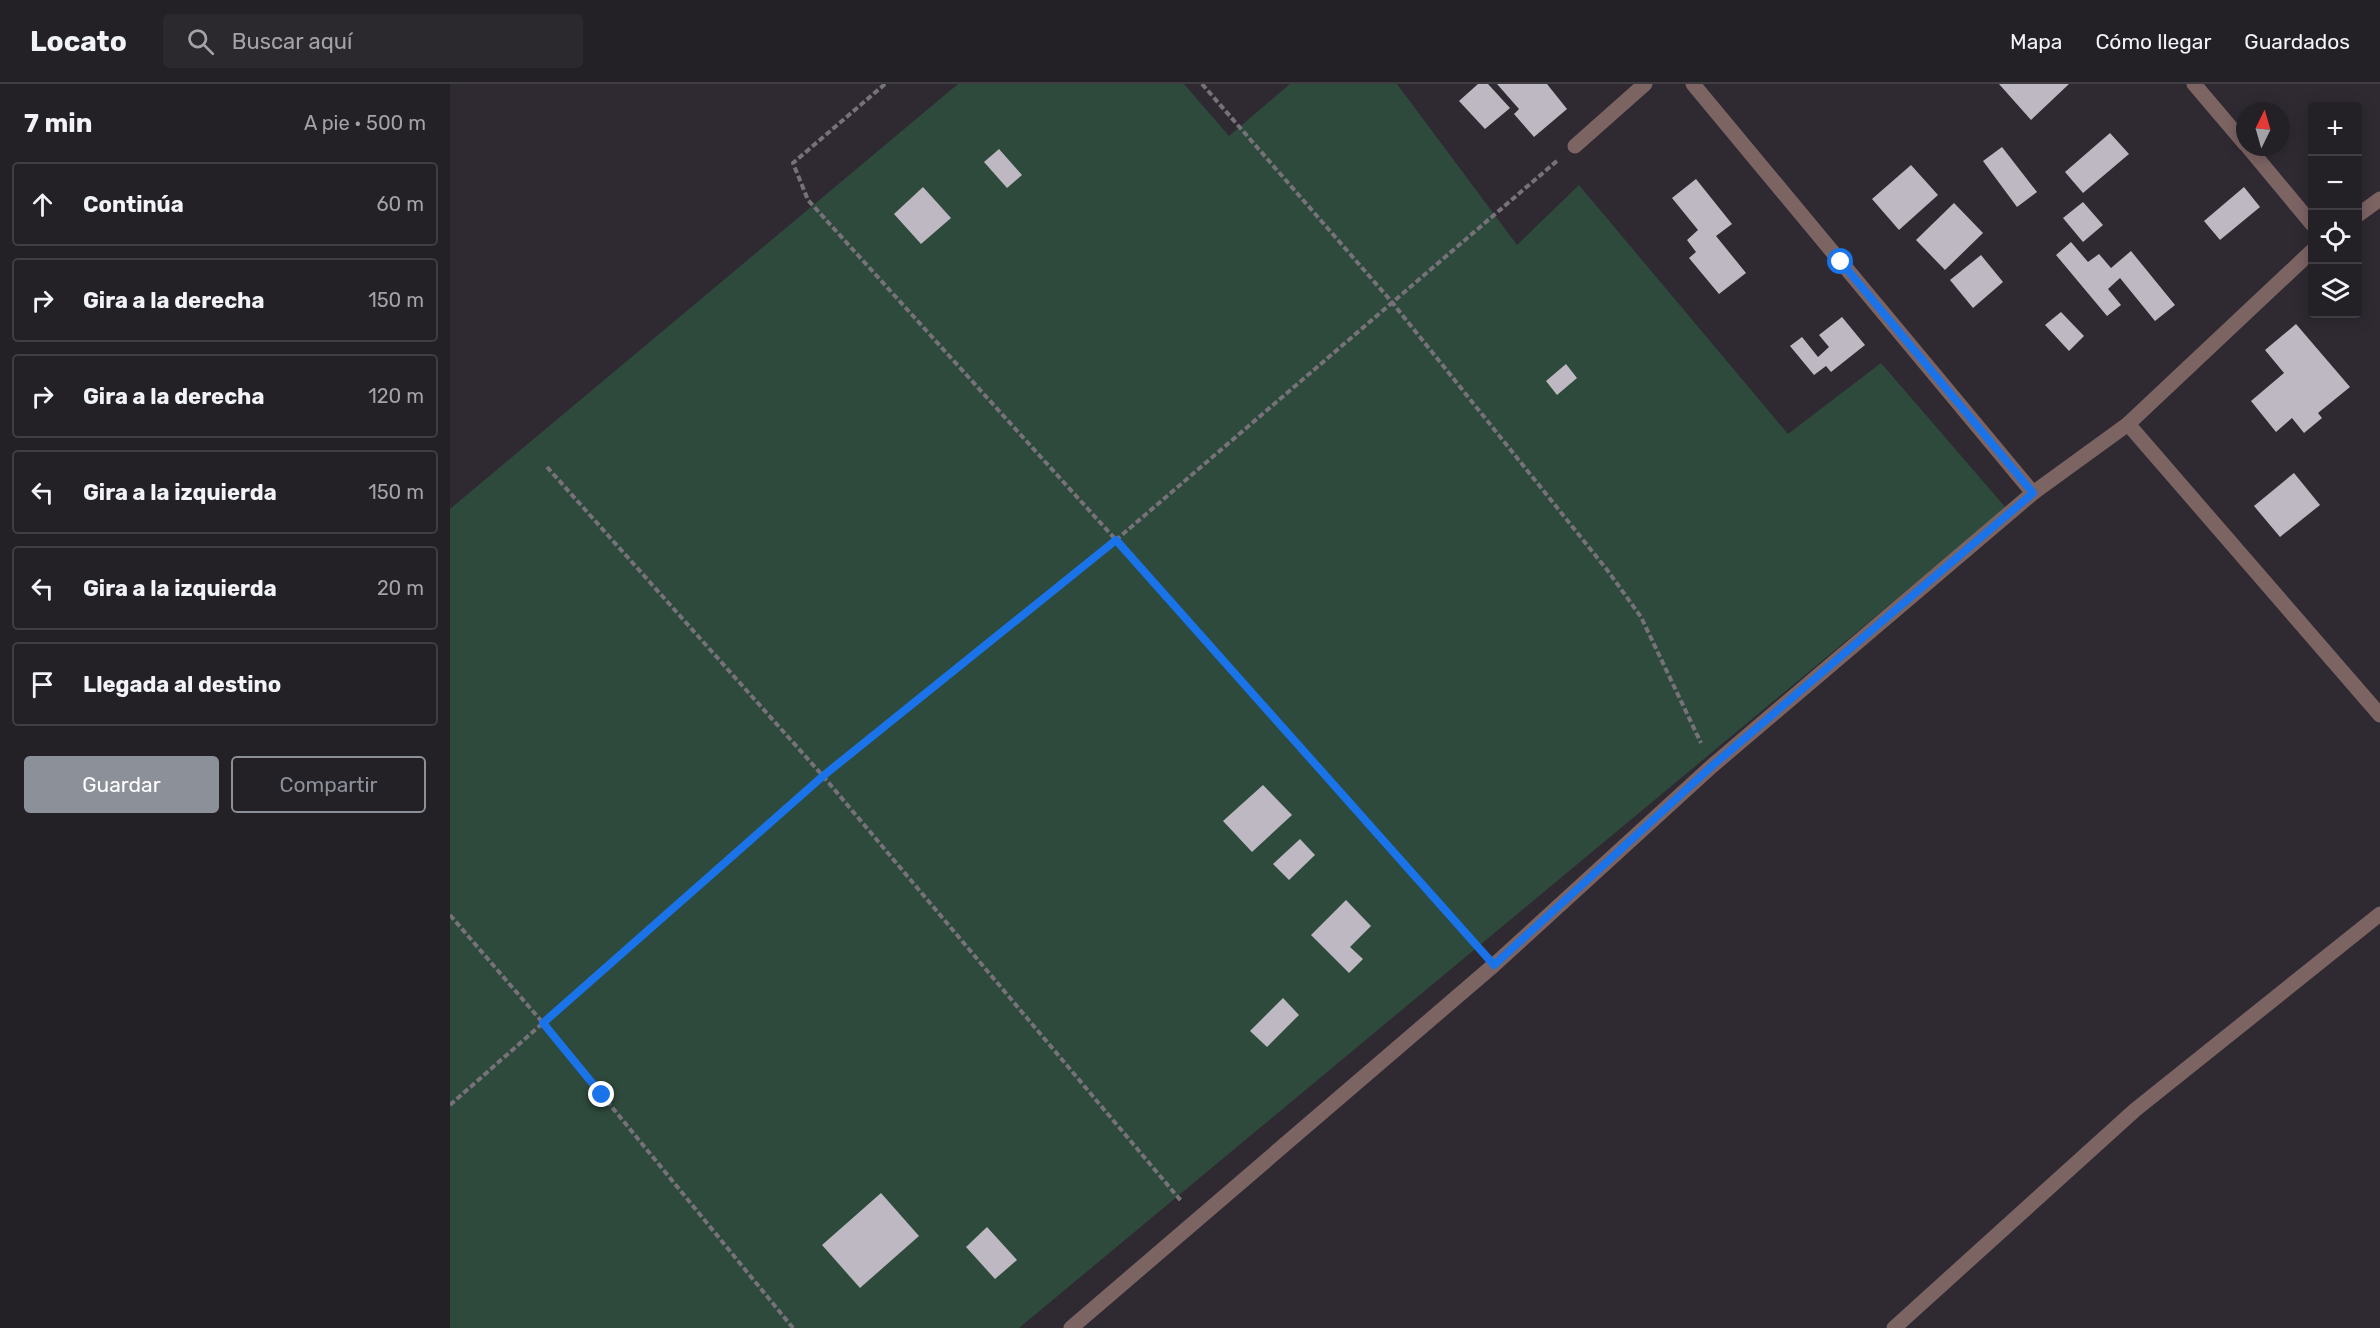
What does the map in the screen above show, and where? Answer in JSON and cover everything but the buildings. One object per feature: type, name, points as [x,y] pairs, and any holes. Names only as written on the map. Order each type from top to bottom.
[{"type":"street","points":[[1575,146],[1645,84]]},
{"type":"street","points":[[1694,84],[2033,493]]},
{"type":"street","points":[[2194,84],[2236,133]]},
{"type":"street","points":[[2255,156],[2308,218]]},
{"type":"street","points":[[2362,212],[2380,199]]},
{"type":"street","points":[[1071,1328],[1494,965],[1712,766],[2033,493],[2128,424],[2308,256]]},
{"type":"street","points":[[2128,424],[2380,715]]},
{"type":"street","points":[[1894,1328],[2135,1110],[2380,914]]},
{"type":"path","points":[[885,84],[793,163],[808,200],[1116,540],[1494,965]]},
{"type":"path","points":[[1202,84],[1392,301],[1608,571],[1641,617],[1712,766]]},
{"type":"path","points":[[450,1105],[823,776],[1116,540],[1575,146]]},
{"type":"path","points":[[547,467],[823,776],[1197,1220]]},
{"type":"path","points":[[450,915],[543,1023],[793,1328]]},
{"type":"green space","points":[[958,84],[1184,84],[1229,136],[1290,84],[1397,84],[1517,245],[1579,185],[1788,434],[1881,363],[2006,508],[1019,1328],[450,1328],[450,509]]},
{"type":"route","points":[[602,1095],[543,1023],[823,776],[1116,540],[1494,965],[1712,766],[2033,493],[1841,262]]}]
